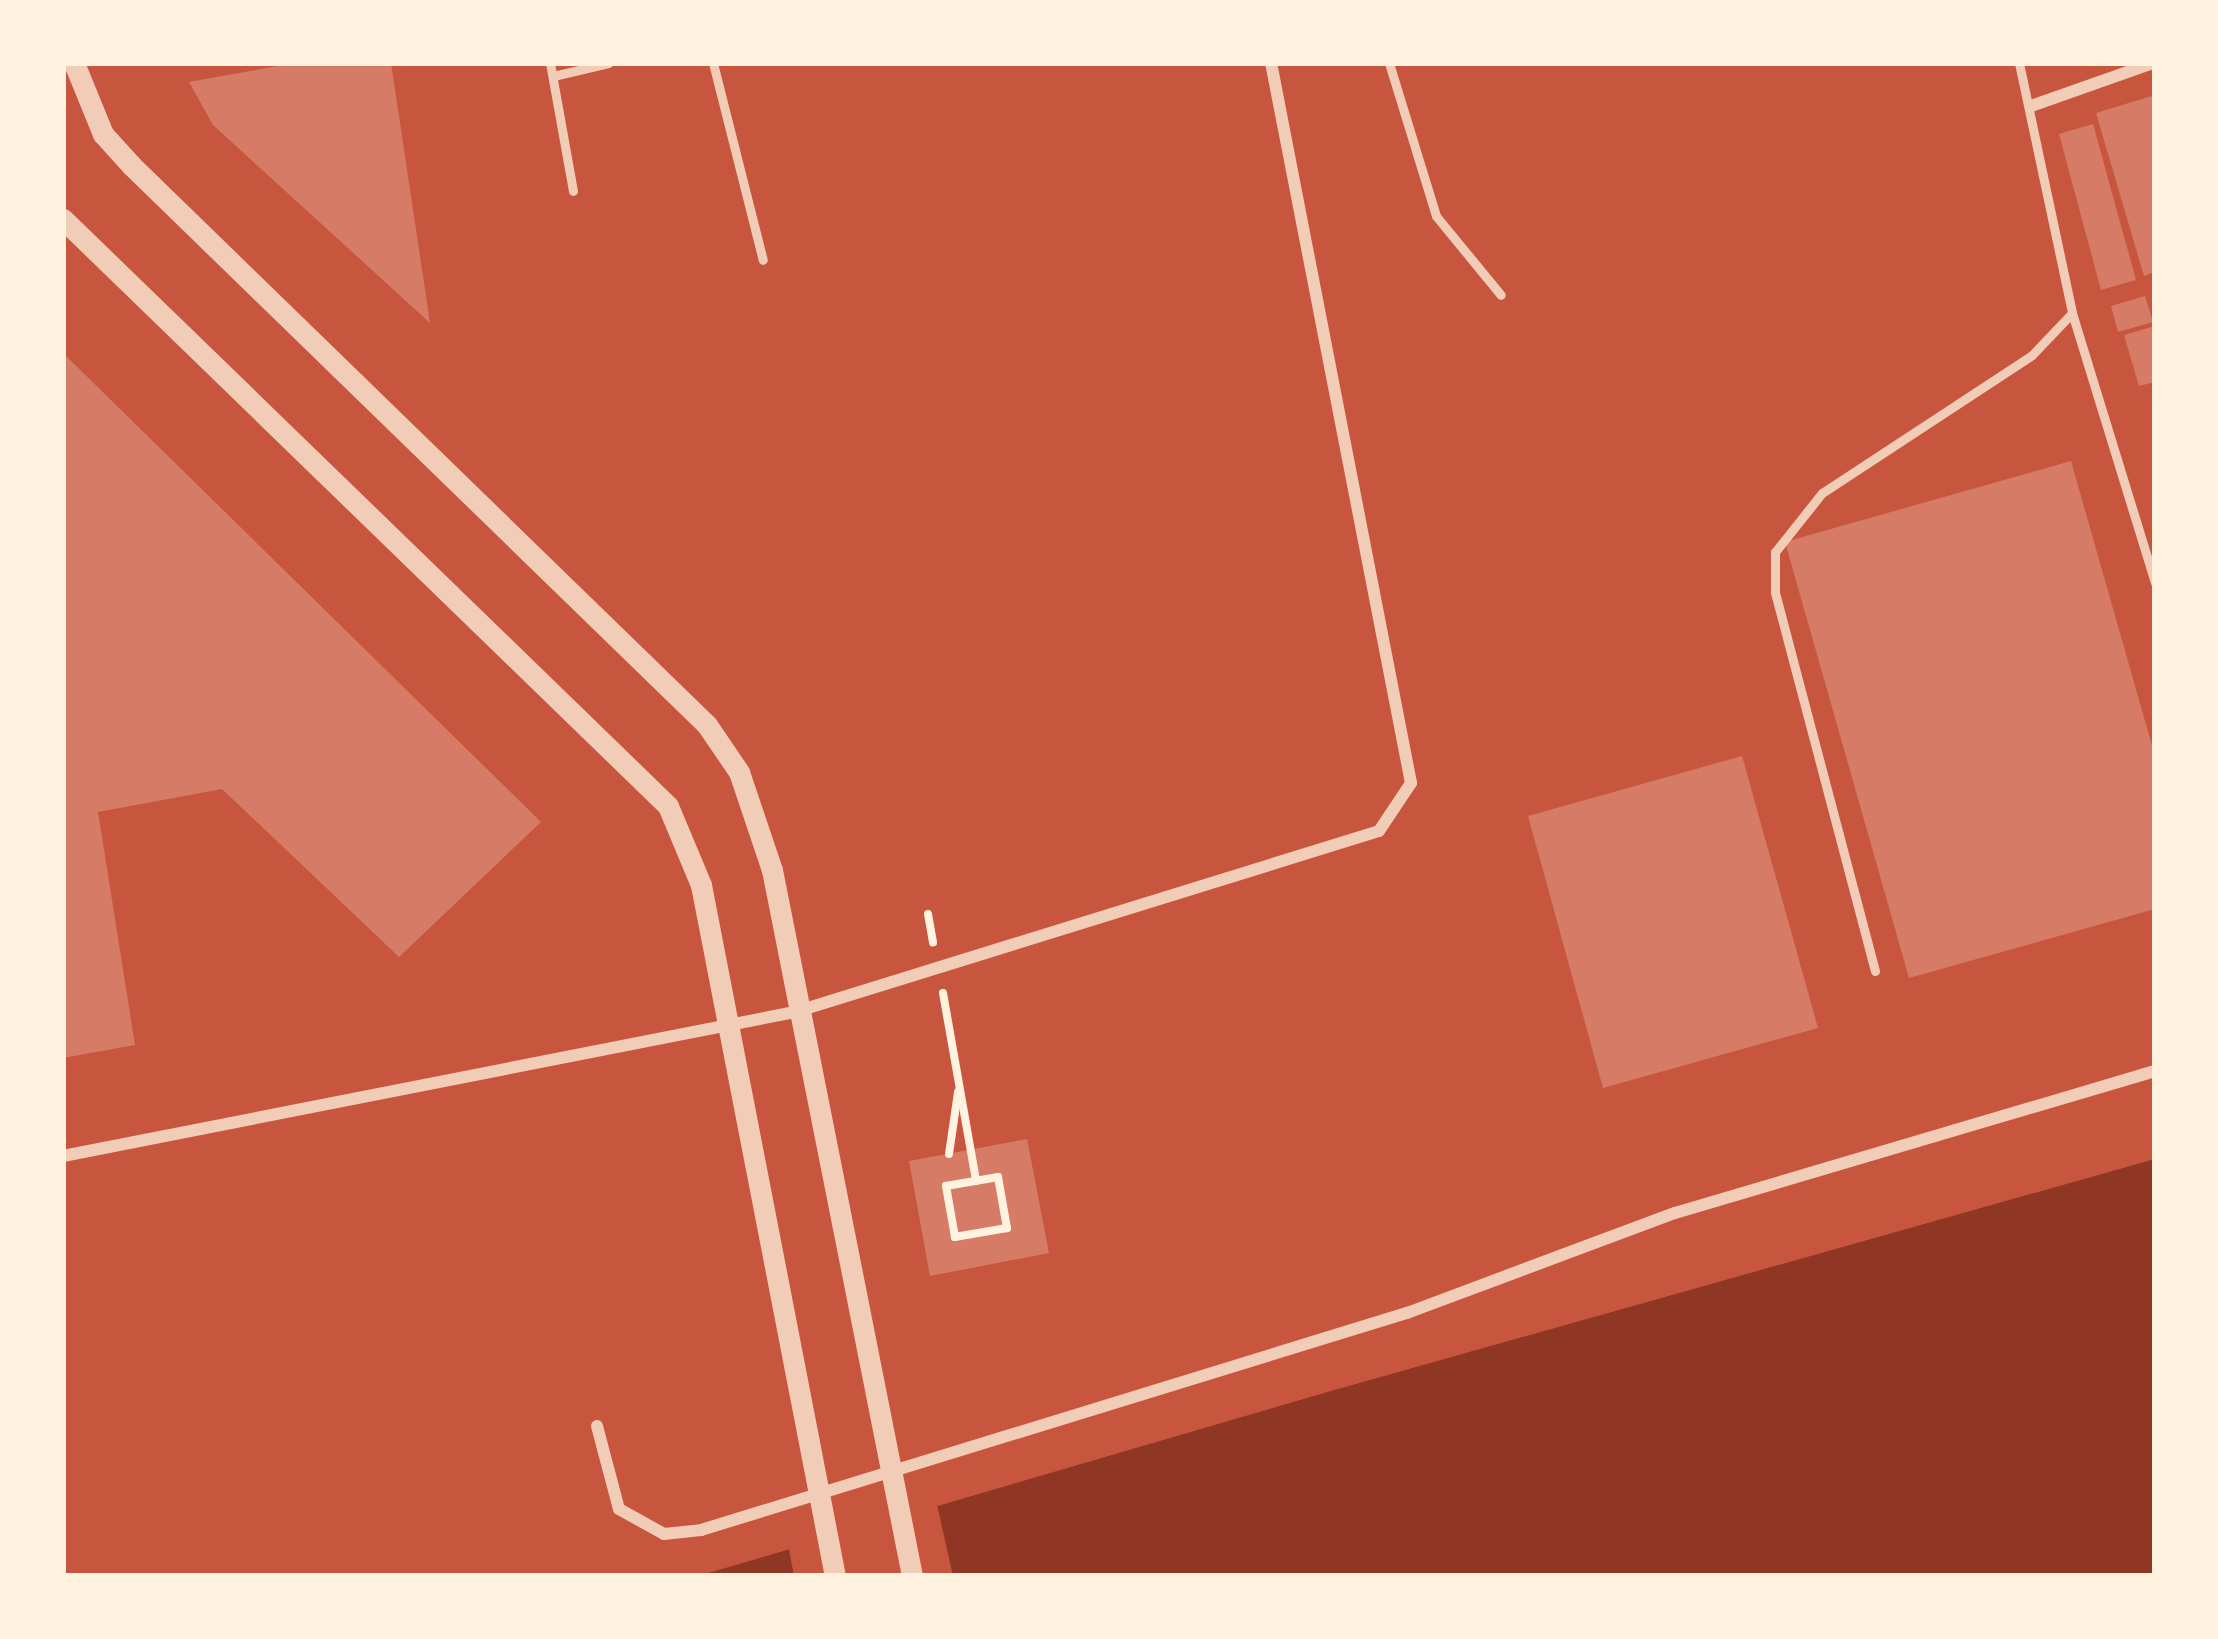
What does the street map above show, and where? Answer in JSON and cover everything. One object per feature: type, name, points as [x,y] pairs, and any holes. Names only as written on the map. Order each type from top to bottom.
[{"type":"street","points":[[74,63],[103,134],[132,166],[707,725],[761,824],[866,1366],[912,1576]]},
{"type":"street","points":[[63,1156],[796,1012],[1121,919],[1359,840],[1394,818],[1411,783],[1271,63]]},
{"type":"street","points":[[2031,106],[2153,63]]},
{"type":"street","points":[[63,219],[638,766],[688,842],[727,1025],[792,1383],[836,1576]]},
{"type":"street","points":[[597,1426],[619,1509],[664,1534],[701,1530],[1407,1313],[1675,1213],[2155,1071]]},
{"type":"lane","points":[[550,63],[573,191]]},
{"type":"lane","points":[[553,76],[609,63]]},
{"type":"lane","points":[[713,63],[763,260]]},
{"type":"lane","points":[[1389,63],[1436,216],[1501,295]]},
{"type":"lane","points":[[2019,63],[2072,313],[2155,583]]},
{"type":"lane","points":[[1875,971],[1775,592],[1775,552],[1822,494],[2017,365],[2072,313]]},
{"type":"path","points":[[949,1025],[976,1181]]},
{"type":"path","points":[[950,1154],[959,1079]]},
{"type":"path","points":[[998,1177],[1007,1228],[955,1238],[946,1186],[976,1181],[998,1177]]},
{"type":"shaded area","points":[[2155,1159],[2155,1576],[698,1576],[1331,1391]]},
{"type":"pier","points":[[936,1500],[953,1576],[794,1576],[788,1544]]},
{"type":"building","points":[[294,63],[391,63],[430,323],[213,125],[189,82]]},
{"type":"building","points":[[2155,95],[2155,272],[2144,276],[2096,113]]},
{"type":"building","points":[[2093,124],[2136,280],[2101,290],[2059,134]]},
{"type":"building","points":[[2145,296],[2153,322],[2118,332],[2111,306]]},
{"type":"building","points":[[2155,326],[2155,382],[2139,386],[2124,335]]},
{"type":"building","points":[[63,353],[541,822],[399,957],[222,789],[98,812],[135,1045],[63,1058]]},
{"type":"building","points":[[2071,461],[2155,756],[2155,909],[1909,978],[1785,542]]},
{"type":"building","points":[[1742,756],[1818,1028],[1603,1088],[1528,816]]},
{"type":"building","points":[[1027,1139],[1049,1253],[930,1276],[909,1161]]}]
